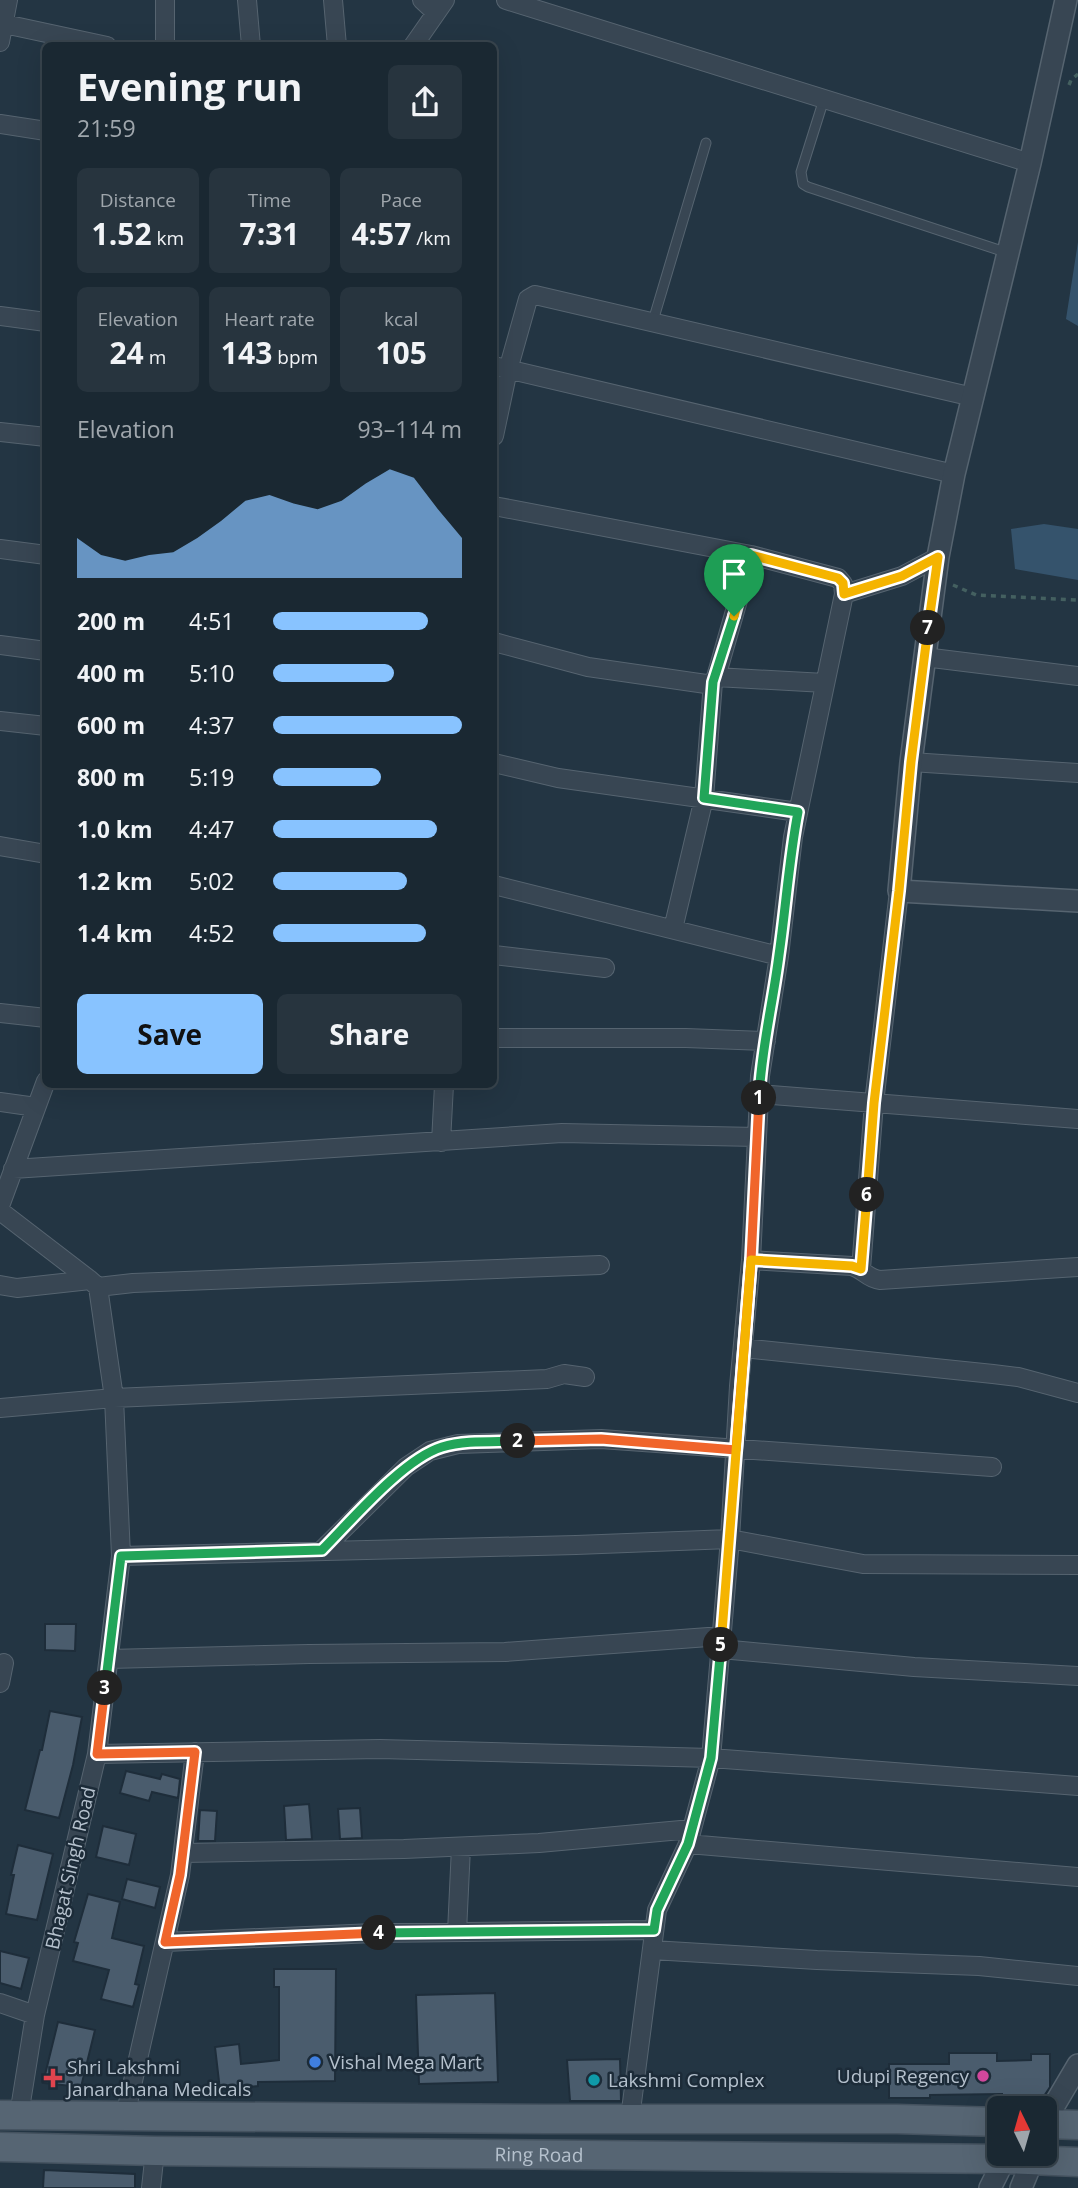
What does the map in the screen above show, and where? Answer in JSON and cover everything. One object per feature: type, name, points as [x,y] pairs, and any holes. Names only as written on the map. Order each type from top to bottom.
[{"type":"main road","name":"Ring Road","points":[[10,2115],[987,2122]]},
{"type":"main road","points":[[7,2147],[10,2115]]},
{"type":"main road","points":[[629,2156],[630,2118]]},
{"type":"main road","name":"Ring Road","points":[[7,2147],[629,2156],[987,2139]]},
{"type":"main road","name":"Ring Road","points":[[1057,2148],[1078,2161]]},
{"type":"street","points":[[0,42],[8,0]]},
{"type":"street","points":[[165,0],[165,42]]},
{"type":"street","points":[[247,0],[251,42]]},
{"type":"street","points":[[333,0],[337,42]]},
{"type":"street","points":[[416,42],[440,7],[422,0]]},
{"type":"street","points":[[506,0],[1030,163]]},
{"type":"street","points":[[861,1269],[874,1103],[911,762],[938,557],[954,474],[1030,163],[1066,0]]},
{"type":"street","points":[[2,23],[89,42]]},
{"type":"street","points":[[0,124],[42,130]]},
{"type":"street","points":[[497,407],[501,368],[528,299],[540,295],[973,397]]},
{"type":"street","points":[[0,316],[42,321]]},
{"type":"street","points":[[501,368],[954,474]]},
{"type":"street","points":[[0,432],[42,437]]},
{"type":"street","points":[[497,507],[751,555],[838,578],[843,583],[844,594],[793,837],[779,956],[765,1041],[759,1094],[751,1260],[730,1539],[711,1758],[690,1837],[657,1910],[630,2118]]},
{"type":"street","points":[[0,550],[42,555]]},
{"type":"street","points":[[673,929],[704,798],[715,679],[751,555]]},
{"type":"street","points":[[844,594],[902,576],[938,557]]},
{"type":"street","points":[[497,643],[588,667],[699,683],[715,679],[825,683]]},
{"type":"street","points":[[0,645],[42,650]]},
{"type":"street","points":[[925,657],[1078,676]]},
{"type":"street","points":[[0,721],[42,726]]},
{"type":"street","points":[[911,762],[1078,773]]},
{"type":"street","points":[[497,765],[558,778],[798,812]]},
{"type":"street","points":[[0,846],[42,853]]},
{"type":"street","points":[[497,886],[779,956]]},
{"type":"street","points":[[899,891],[1078,901]]},
{"type":"street","points":[[497,955],[605,968]]},
{"type":"street","points":[[0,1013],[42,1018]]},
{"type":"street","points":[[497,1038],[686,1038],[765,1041]]},
{"type":"street","points":[[43,1088],[0,1209],[94,1283]]},
{"type":"street","points":[[441,1142],[444,1088]]},
{"type":"street","points":[[759,1094],[1078,1119]]},
{"type":"street","points":[[0,1102],[36,1107]]},
{"type":"street","points":[[13,1169],[562,1133],[757,1137]]},
{"type":"street","points":[[751,1260],[852,1266],[861,1269],[869,1277],[880,1280],[1078,1267]]},
{"type":"street","points":[[0,1285],[17,1288],[600,1265]]},
{"type":"street","name":"Bhagat Singh Road","points":[[10,2115],[97,1754],[121,1556],[114,1398],[94,1283]]},
{"type":"street","points":[[743,1348],[1005,1376],[1078,1392]]},
{"type":"street","points":[[0,1408],[114,1398],[547,1379],[564,1374],[585,1377]]},
{"type":"street","points":[[322,1550],[406,1466],[443,1446],[458,1444],[601,1439],[992,1467]]},
{"type":"street","points":[[121,1556],[730,1539],[863,1564],[1078,1565]]},
{"type":"street","points":[[109,1658],[505,1652],[721,1643],[914,1667],[1078,1676]]},
{"type":"street","points":[[0,1683],[4,1663]]},
{"type":"street","points":[[97,1754],[380,1749],[711,1758],[1078,1786]]},
{"type":"street","points":[[125,2116],[180,1875],[195,1752]]},
{"type":"street","points":[[183,1853],[690,1837],[1078,1877]]},
{"type":"street","points":[[457,1932],[461,1846]]},
{"type":"street","points":[[165,1942],[374,1933],[654,1930]]},
{"type":"street","points":[[652,1950],[817,1961],[979,1966],[1078,1976]]},
{"type":"street","points":[[0,2003],[34,2015]]},
{"type":"street","points":[[1057,2103],[1078,2065]]},
{"type":"street","points":[[150,2188],[155,2151]]},
{"type":"street","points":[[990,2188],[1011,2166]]},
{"type":"street","points":[[1021,2188],[1029,2166]]},
{"type":"lane","points":[[824,99],[801,172],[803,184],[1008,253]]},
{"type":"lane","points":[[653,321],[706,143]]},
{"type":"path","points":[[1068,90],[1071,80],[1078,74]]},
{"type":"path","points":[[951,576],[954,586],[976,595],[1078,600]]},
{"type":"water","points":[[1078,242],[1078,326],[1066,319]]},
{"type":"water","points":[[1044,524],[1078,529],[1078,580],[1015,569],[1011,529]]},
{"type":"building","points":[[45,1624],[76,1624],[75,1651],[45,1650]]},
{"type":"building","points":[[50,1711],[82,1717],[59,1818],[25,1810]]},
{"type":"building","points":[[126,1771],[160,1779],[162,1774],[180,1779],[178,1798],[152,1792],[149,1801],[120,1793]]},
{"type":"building","points":[[309,1804],[312,1839],[286,1840],[284,1806]]},
{"type":"building","points":[[360,1808],[362,1838],[340,1839],[338,1809]]},
{"type":"building","points":[[200,1810],[217,1811],[215,1841],[198,1841]]},
{"type":"building","points":[[103,1826],[136,1834],[129,1865],[96,1857]]},
{"type":"building","points":[[18,1845],[53,1854],[37,1920],[6,1914]]},
{"type":"building","points":[[127,1879],[160,1887],[155,1908],[122,1899]]},
{"type":"building","points":[[88,1894],[120,1902],[112,1938],[144,1946],[135,1984],[139,1985],[133,2007],[101,1999],[109,1970],[73,1961],[78,1943],[74,1942]]},
{"type":"building","points":[[0,1951],[29,1958],[21,1989],[0,1983]]},
{"type":"building","points":[[274,1969],[336,1969],[335,2081],[258,2082],[258,2086],[220,2090],[215,2047],[239,2044],[241,2064],[279,2060],[279,1987],[274,1987]]},
{"type":"building","points":[[495,1993],[498,2082],[419,2084],[416,1995]]},
{"type":"building","points":[[58,2022],[95,2030],[81,2087],[43,2083]]},
{"type":"building","points":[[949,2053],[997,2053],[997,2061],[1031,2060],[1031,2054],[1050,2054],[1050,2087],[1044,2096],[1002,2094],[889,2098],[889,2064],[949,2064]]},
{"type":"building","name":"Lakshmi Complex","points":[[620,2059],[621,2101],[570,2101],[567,2060]]},
{"type":"building","points":[[44,2170],[135,2174],[135,2188],[43,2188]]},
{"type":"place","name":"Vishal Mega Mart","points":[[315,2062]]},
{"type":"place","name":"Udupi Regency","points":[[983,2076]]},
{"type":"place","name":"Shri Lakshmi Janardhana Medicals","points":[[53,2078]]},
{"type":"place","name":"Lakshmi Complex","points":[[594,2080]]},
{"type":"route","points":[[734,616],[713,682],[704,798],[798,812],[760,1076],[751,1260],[736,1450],[626,1441],[601,1439],[443,1446],[406,1466],[322,1550],[121,1556],[97,1754],[195,1752],[180,1875],[165,1942],[374,1933],[654,1930],[657,1910],[688,1844],[711,1758],[730,1539],[751,1260],[852,1266],[861,1269],[874,1103],[911,762],[938,557],[902,576],[844,594],[843,583],[838,578],[751,555],[734,616]]}]
